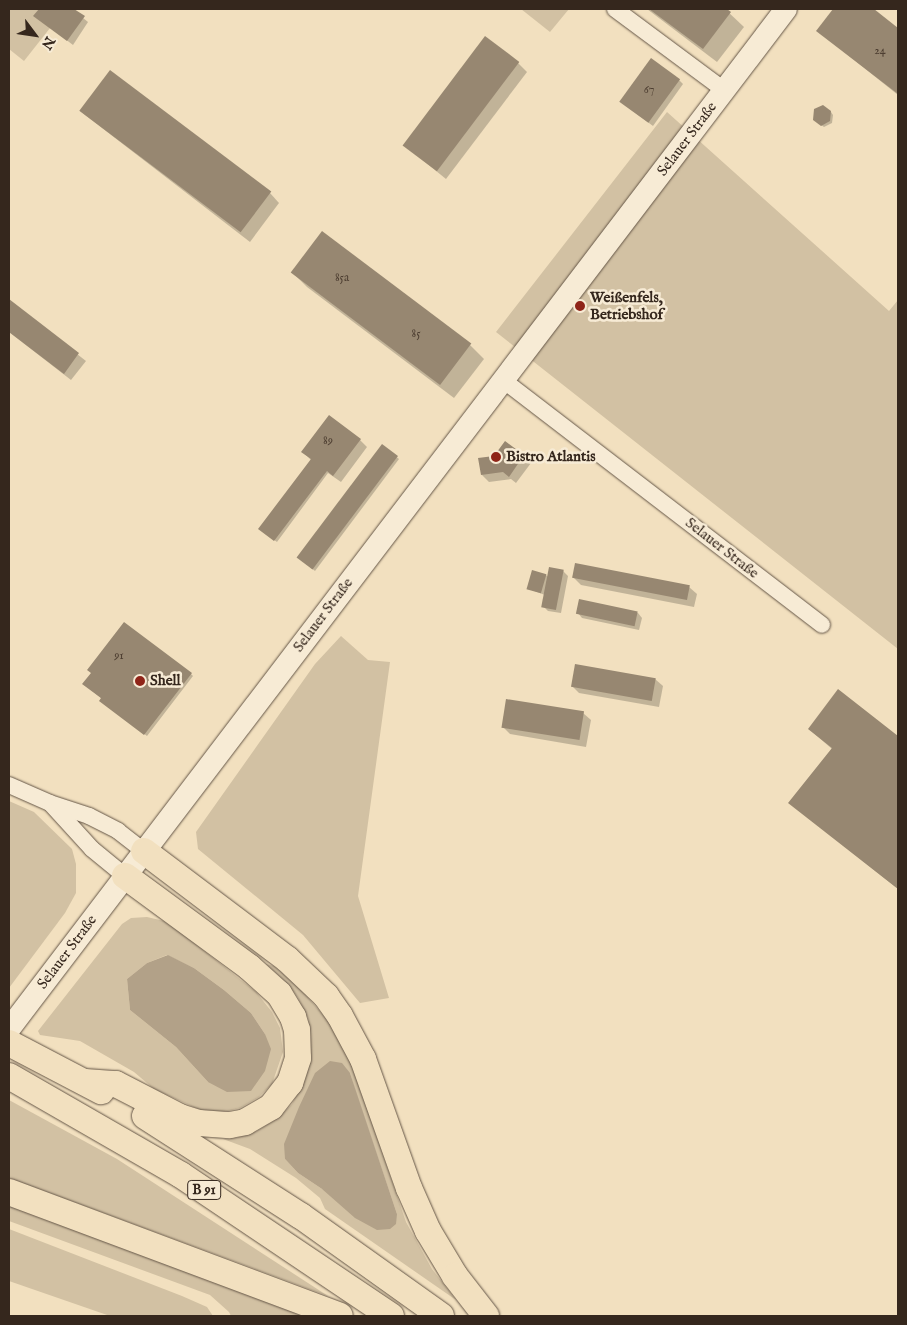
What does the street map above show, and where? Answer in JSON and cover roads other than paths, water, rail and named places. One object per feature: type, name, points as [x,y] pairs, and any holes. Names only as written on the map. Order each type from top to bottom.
[{"type":"highway","points":[[144,851],[287,959],[331,1003],[363,1059],[421,1218],[455,1276],[486,1316]]},
{"type":"highway","points":[[85,1082],[116,1084],[180,1117],[199,1123],[230,1125],[244,1122],[271,1107],[290,1083],[298,1058],[295,1024],[279,994],[249,967],[125,876]]},
{"type":"highway","name":"B 91","points":[[9,1043],[85,1082],[211,1156],[293,1210],[441,1316]]},
{"type":"highway","name":"B 91","points":[[9,1076],[181,1175],[391,1316]]},
{"type":"highway","points":[[9,1192],[340,1316]]},
{"type":"main road","name":"Selauer Straße","points":[[9,1028],[786,9]]},
{"type":"street","name":"Selauer Straße","points":[[615,9],[724,90]]},
{"type":"street","name":"Selauer Straße","points":[[503,380],[822,625]]},
{"type":"street","points":[[9,785],[50,803],[89,816],[118,831],[144,851]]},
{"type":"street","points":[[50,803],[92,849],[125,876]]},
{"type":"place","name":"Weißenfels, Betriebshof","points":[[580,306]]},
{"type":"place","name":"Bistro Atlantis","points":[[496,457]]},
{"type":"place","name":"Shell","points":[[140,681]]}]
